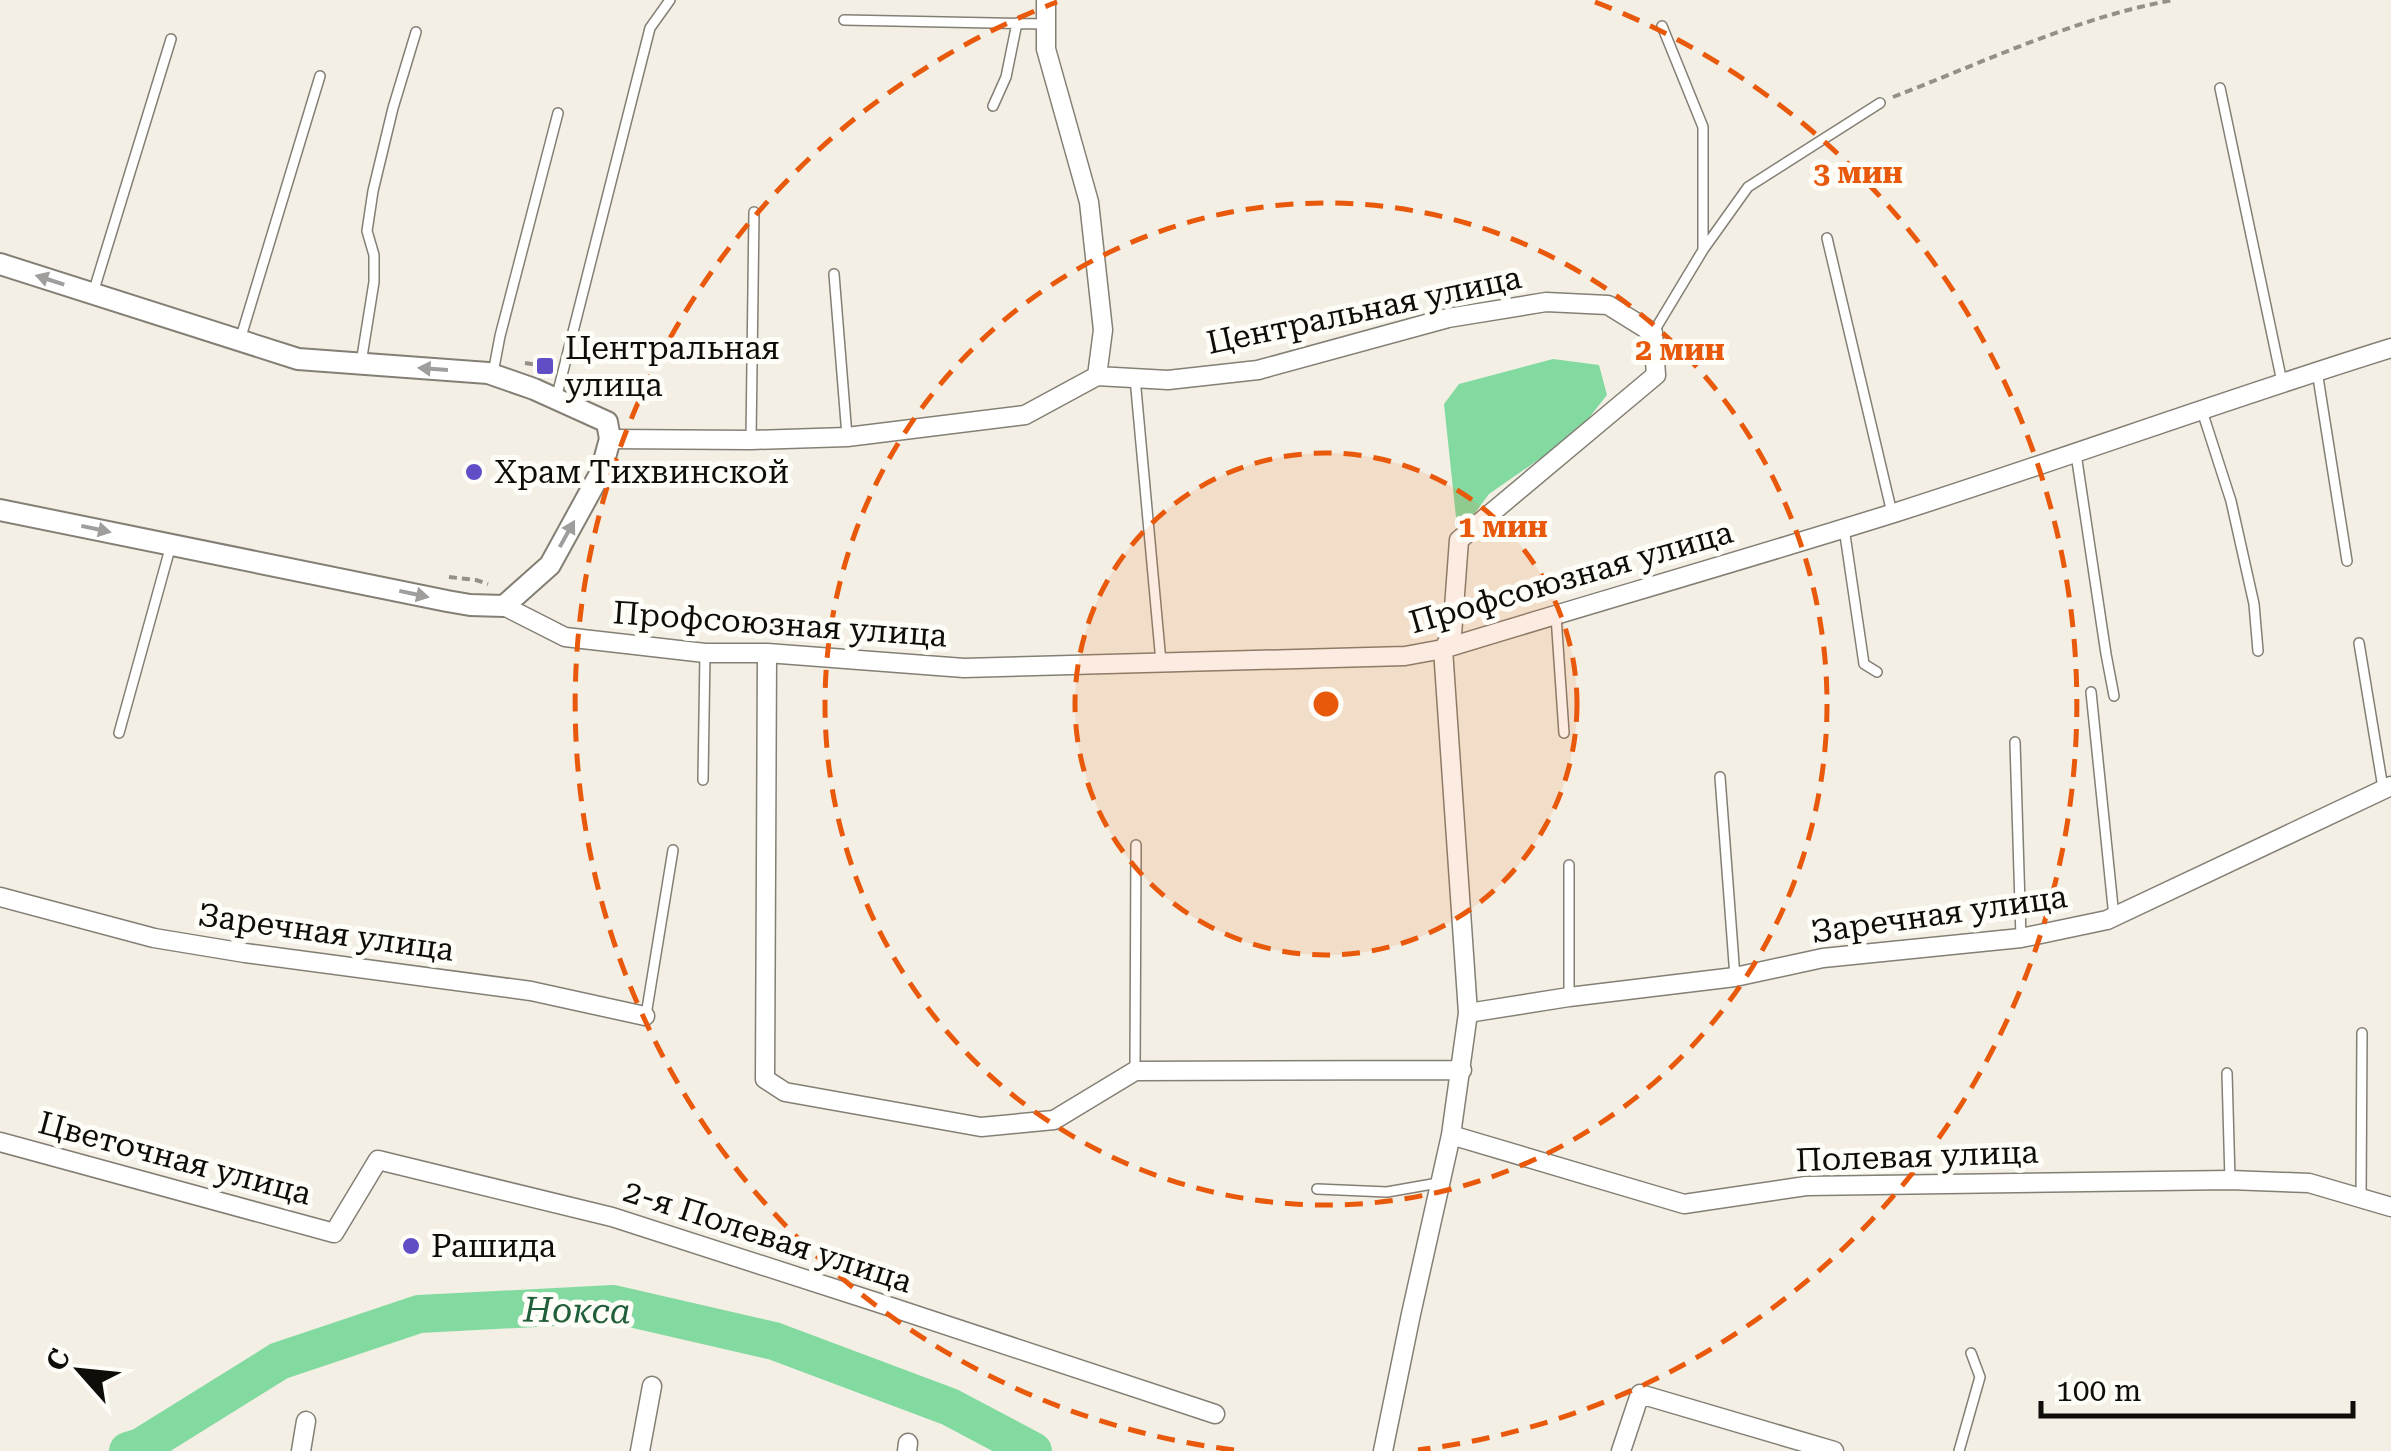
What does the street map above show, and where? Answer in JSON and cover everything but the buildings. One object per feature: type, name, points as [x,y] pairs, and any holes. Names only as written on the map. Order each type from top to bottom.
[{"type":"street","points":[[610,439],[847,437],[1024,415],[1097,376],[1103,330],[1089,202],[1046,49],[1046,0]]},
{"type":"street","points":[[0,264],[298,359],[493,374],[607,422],[610,439],[601,472],[550,564],[504,606]]},
{"type":"street","name":"Центральная улица","points":[[1097,376],[1168,380],[1258,370],[1448,318],[1546,302],[1608,305],[1653,333]]},
{"type":"street","points":[[1384,1451],[1451,1136],[1468,1013],[1442,648],[1452,635],[1459,540],[1656,374],[1653,333]]},
{"type":"street","name":"Профсоюзная улица","points":[[0,510],[447,601],[504,606],[565,637],[705,653],[767,653],[964,668],[1405,656],[1844,528],[2391,348]]},
{"type":"street","points":[[767,653],[765,1079],[786,1092],[981,1127],[1054,1120],[1134,1071],[1462,1070]]},
{"type":"street","name":"Заречная улица","points":[[1468,1013],[1735,976],[1823,958],[2021,938],[2114,917],[2387,788]]},
{"type":"street","name":"Заречная улица","points":[[0,897],[154,938],[531,991],[646,1016]]},
{"type":"street","name":"Полевая улица","points":[[1451,1136],[1684,1204],[1806,1186],[2230,1180],[2308,1183],[2391,1206]]},
{"type":"street","name":"Цветочная улица","points":[[0,1142],[334,1233]]},
{"type":"street","name":"2-я Полевая улица","points":[[334,1233],[378,1160],[612,1218],[1215,1414]]},
{"type":"street","points":[[640,1451],[652,1386]]},
{"type":"street","points":[[1621,1451],[1640,1394],[1834,1451]]},
{"type":"street","points":[[301,1451],[306,1421]]},
{"type":"lane","points":[[556,398],[650,28],[670,0]]},
{"type":"lane","points":[[844,20],[1046,24]]},
{"type":"lane","points":[[993,106],[1006,77],[1017,24]]},
{"type":"lane","points":[[1662,26],[1703,128],[1703,250]]},
{"type":"lane","points":[[360,364],[374,282],[374,255],[367,230],[371,204],[416,32]]},
{"type":"lane","points":[[93,294],[171,39]]},
{"type":"lane","points":[[240,340],[320,76]]},
{"type":"lane","points":[[2220,88],[2282,382]]},
{"type":"lane","points":[[1653,333],[1703,250],[1748,187],[1880,103]]},
{"type":"lane","points":[[493,374],[558,113]]},
{"type":"lane","points":[[751,440],[754,212]]},
{"type":"lane","points":[[1826,238],[1892,513]]},
{"type":"lane","points":[[834,274],[847,437]]},
{"type":"lane","points":[[2317,371],[2347,561]]},
{"type":"lane","points":[[1134,378],[1161,662]]},
{"type":"lane","points":[[2202,410],[2231,501],[2254,604],[2258,651]]},
{"type":"lane","points":[[2076,454],[2114,696]]},
{"type":"lane","points":[[1844,528],[1864,664],[1877,672]]},
{"type":"lane","points":[[119,733],[172,545]]},
{"type":"lane","points":[[1556,614],[1564,733]]},
{"type":"lane","points":[[2359,643],[2387,788]]},
{"type":"lane","points":[[703,780],[705,653]]},
{"type":"lane","points":[[2091,692],[2114,917]]},
{"type":"lane","points":[[2015,742],[2021,938]]},
{"type":"lane","points":[[1720,777],[1735,976]]},
{"type":"lane","points":[[1134,1071],[1136,845]]},
{"type":"lane","points":[[646,1016],[673,850]]},
{"type":"lane","points":[[1569,865],[1569,998]]},
{"type":"lane","points":[[2360,1197],[2362,1032]]},
{"type":"lane","points":[[2227,1072],[2230,1180]]},
{"type":"lane","points":[[1317,1189],[1387,1192],[1440,1183]]},
{"type":"lane","points":[[1959,1451],[1980,1377],[1971,1353]]},
{"type":"path","points":[[1880,103],[2132,7],[2174,0]]},
{"type":"path","points":[[449,576],[491,585]]},
{"type":"shaded area","points":[[1553,359],[1599,365],[1607,395],[1577,433],[1489,494],[1458,536],[1444,404],[1459,384]]},
{"type":"waterway","name":"Нокса","points":[[128,1451],[141,1447],[279,1361],[419,1314],[613,1304],[774,1341],[950,1407],[1033,1451]]},
{"type":"place","name":"Центральная улица","points":[[545,366]]},
{"type":"place","name":"Храм Тихвинской","points":[[474,472]]},
{"type":"place","name":"Рашида","points":[[411,1246]]}]
